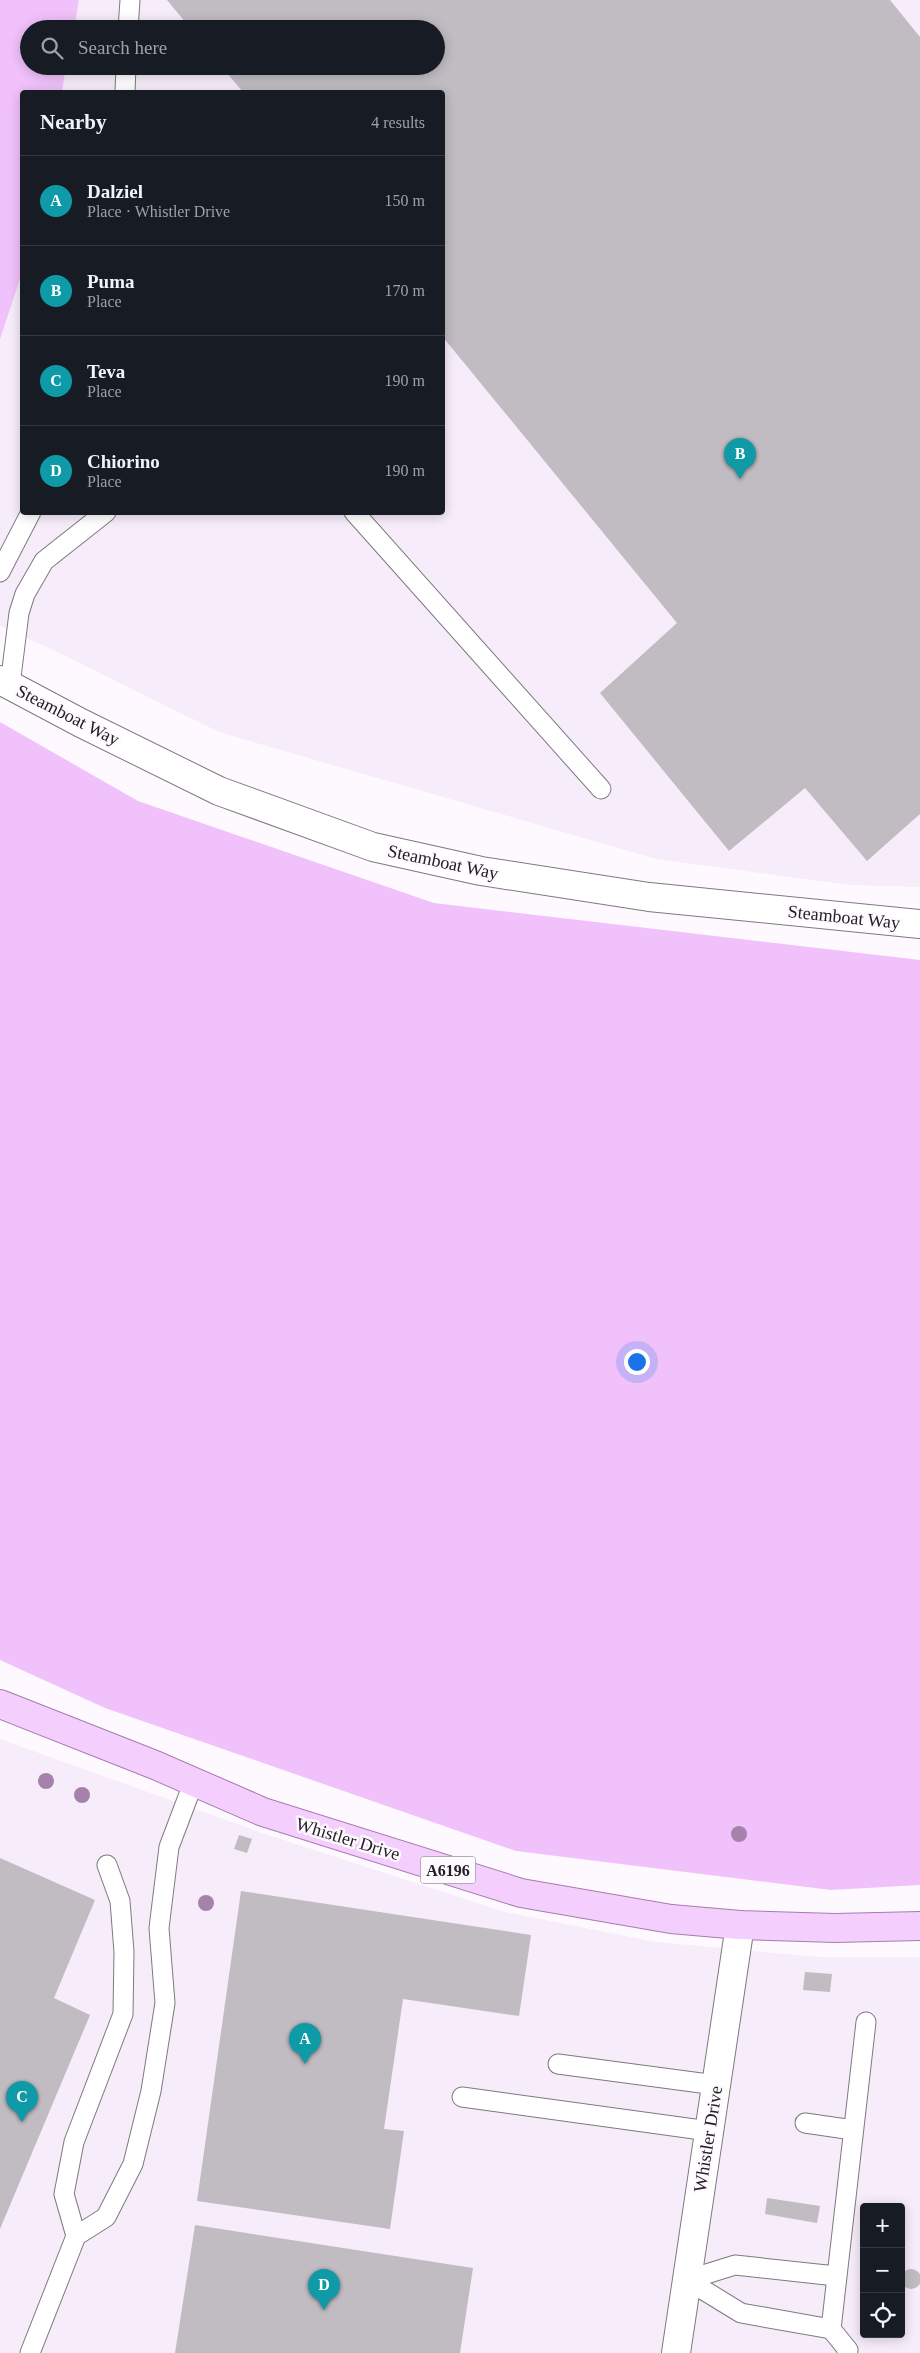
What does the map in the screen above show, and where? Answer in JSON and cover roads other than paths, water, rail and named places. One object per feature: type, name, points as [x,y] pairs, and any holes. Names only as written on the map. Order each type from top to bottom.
[{"type":"main road","name":"Whistler Drive","points":[[0,1704],[194,1782],[263,1812],[521,1893],[671,1918],[740,1925],[835,1928],[920,1926]]},
{"type":"street","name":"Steamboat Way","points":[[5,682],[219,791],[373,847],[481,871],[649,896],[920,924]]},
{"type":"street","name":"Whistler Drive","points":[[676,2353],[740,1925]]},
{"type":"lane","points":[[129,20],[130,0]]},
{"type":"lane","points":[[125,90],[126,75]]},
{"type":"lane","points":[[0,572],[29,515]]},
{"type":"lane","points":[[5,682],[19,613],[25,594],[44,561],[102,515]]},
{"type":"lane","points":[[357,515],[601,789]]},
{"type":"lane","points":[[30,2353],[76,2236],[106,2217],[133,2164],[151,2092],[165,2003],[159,1928],[169,1847],[194,1782]]},
{"type":"lane","points":[[76,2236],[64,2194],[74,2142],[123,2014],[124,1952],[120,1901],[107,1865]]},
{"type":"lane","points":[[831,2329],[866,2022]]},
{"type":"lane","points":[[558,2064],[716,2086]]},
{"type":"lane","points":[[462,2096],[709,2131]]},
{"type":"lane","points":[[805,2123],[853,2130]]},
{"type":"lane","points":[[687,2280],[735,2265],[836,2276]]},
{"type":"lane","points":[[687,2280],[741,2313],[831,2329],[848,2350],[847,2353]]},
{"type":"place","name":"Puma","points":[[740,479]]},
{"type":"place","name":"Dalziel","points":[[305,2064]]},
{"type":"place","name":"Teva","points":[[22,2122]]},
{"type":"place","name":"Chiorino","points":[[324,2310]]}]
